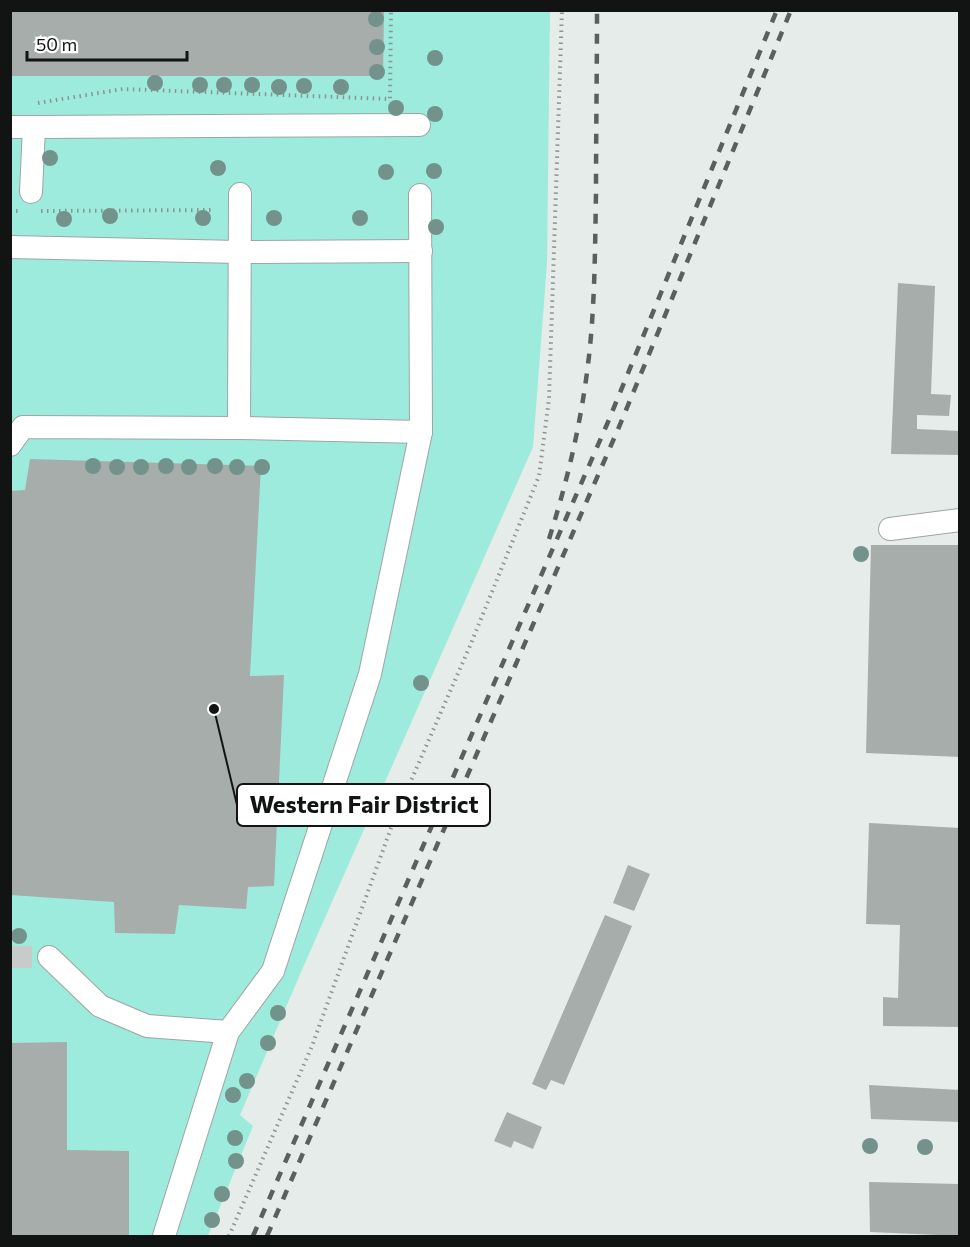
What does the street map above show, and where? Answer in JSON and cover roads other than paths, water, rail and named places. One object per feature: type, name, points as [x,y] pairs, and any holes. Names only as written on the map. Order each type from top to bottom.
[{"type":"lane","points":[[10,127],[419,125]]},
{"type":"lane","points":[[31,192],[34,127]]},
{"type":"lane","points":[[239,428],[240,194]]},
{"type":"lane","points":[[164,1236],[228,1032],[273,971],[370,674],[421,432],[420,195]]},
{"type":"lane","points":[[10,247],[239,252],[421,251]]},
{"type":"lane","points":[[15,433],[239,428],[421,432]]},
{"type":"lane","points":[[890,529],[960,520]]},
{"type":"lane","points":[[49,957],[100,1006],[147,1026],[228,1032]]},
{"type":"tunnel","points":[[10,957],[49,957]]},
{"type":"railway","points":[[549,539],[578,426],[591,336],[594,295],[597,10]]},
{"type":"railway","points":[[253,1236],[608,422],[777,10]]},
{"type":"railway","points":[[267,1236],[619,427],[791,10]]},
{"type":"place","name":"Western Fair District","points":[[214,709]]}]
